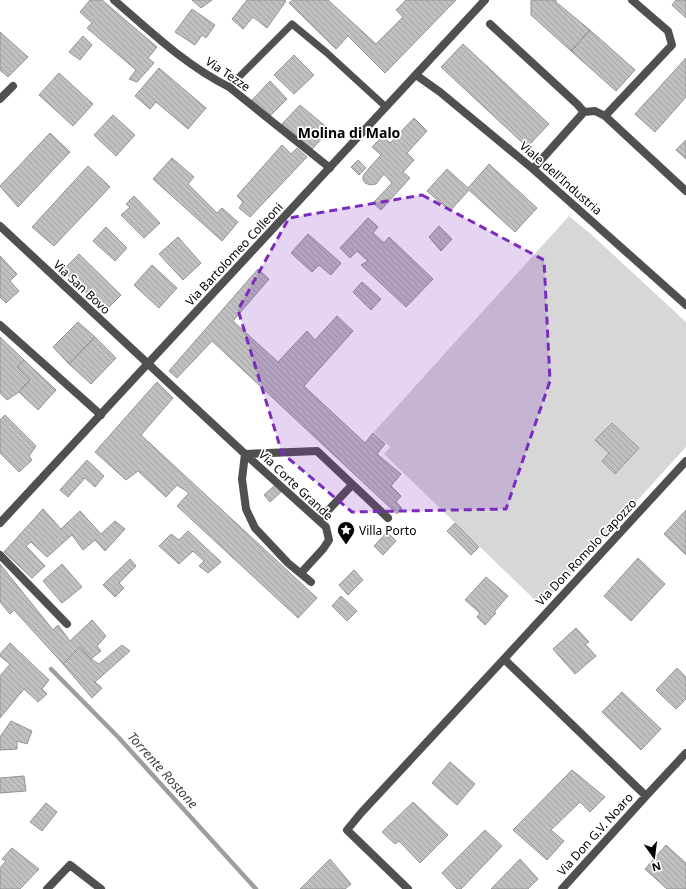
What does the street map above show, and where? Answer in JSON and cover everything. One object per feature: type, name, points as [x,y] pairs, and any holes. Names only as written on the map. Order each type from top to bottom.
[{"type":"street","name":"Via Tezze","points":[[114,0],[170,48],[214,79],[229,87],[330,168]]},
{"type":"street","name":"Via Bartolomeo Colleoni","points":[[0,523],[485,0]]},
{"type":"street","points":[[605,116],[672,45],[668,31],[632,0]]},
{"type":"street","points":[[490,24],[578,104],[584,112]]},
{"type":"street","name":"Viale dell'Industria","points":[[416,75],[440,92],[533,169],[686,305]]},
{"type":"street","points":[[0,99],[14,86]]},
{"type":"street","points":[[533,169],[584,112],[595,111],[605,116],[686,192]]},
{"type":"street","name":"Via San Bovo","points":[[0,226],[148,364]]},
{"type":"street","points":[[0,324],[101,415]]},
{"type":"street","name":"Via Corte Grande","points":[[148,364],[326,527],[328,540],[323,549],[301,574]]},
{"type":"street","name":"Via Corte Grande","points":[[245,454],[317,451],[388,518]]},
{"type":"street","name":"Via Corte Grande","points":[[245,454],[242,479],[246,509],[255,528],[288,563],[311,582]]},
{"type":"street","name":"Via Don Romolo Capozzo","points":[[408,889],[347,830],[686,461]]},
{"type":"street","points":[[319,520],[352,485]]},
{"type":"street","points":[[0,555],[67,624]]},
{"type":"street","points":[[504,659],[646,796],[686,753]]},
{"type":"street","name":"Via Don G.V. Noaro","points":[[562,889],[646,796]]},
{"type":"street","points":[[47,889],[70,865],[101,889]]},
{"type":"lane","points":[[229,87],[292,24],[327,53],[386,107]]},
{"type":"highlighted area","points":[[422,195],[544,260],[550,381],[506,509],[352,512],[282,453],[238,310],[289,218]]},
{"type":"shaded area","points":[[569,216],[592,235],[686,322],[686,447],[541,606],[384,454],[390,447],[374,432]]},
{"type":"building","points":[[90,0],[102,0],[157,47],[148,58],[154,63],[137,82],[129,79],[136,70],[87,28],[92,23],[80,12]]},
{"type":"building","points":[[192,0],[212,0],[201,8]]},
{"type":"building","points":[[247,0],[286,1],[267,28],[253,17],[243,29],[232,19]]},
{"type":"building","points":[[293,0],[328,0],[376,44],[403,17],[396,10],[406,0],[456,0],[385,73],[348,36],[336,49],[289,3]]},
{"type":"building","points":[[531,0],[556,0],[556,2],[590,30],[571,51],[531,15]]},
{"type":"building","points":[[676,0],[686,0],[686,18],[672,5]]},
{"type":"building","points":[[192,9],[215,25],[206,38],[202,35],[195,45],[175,32]]},
{"type":"building","points":[[590,30],[635,70],[616,91],[571,51]]},
{"type":"building","points":[[0,32],[28,57],[8,77],[0,70]]},
{"type":"building","points":[[83,36],[92,45],[80,60],[69,52]]},
{"type":"building","points":[[463,44],[549,124],[527,147],[441,67]]},
{"type":"building","points":[[294,55],[314,75],[294,94],[274,75]]},
{"type":"building","points":[[686,58],[686,97],[655,132],[635,114]]},
{"type":"building","points":[[159,68],[206,108],[188,129],[156,102],[150,109],[135,96]]},
{"type":"building","points":[[59,73],[93,104],[73,126],[39,95]]},
{"type":"building","points":[[270,81],[287,99],[270,116],[252,100]]},
{"type":"building","points":[[300,105],[330,130],[312,149],[282,124]]},
{"type":"building","points":[[113,115],[135,135],[116,156],[94,135]]},
{"type":"building","points":[[414,118],[427,131],[407,153],[414,160],[403,172],[410,178],[381,210],[373,203],[392,183],[384,174],[376,184],[370,185],[365,183],[363,180],[363,176],[381,155],[372,147],[383,136],[390,143]]},
{"type":"building","points":[[50,133],[70,152],[18,207],[0,186]]},
{"type":"building","points":[[686,140],[686,159],[676,150]]},
{"type":"building","points":[[282,145],[291,154],[297,148],[307,157],[250,217],[239,208],[243,202],[237,196]]},
{"type":"building","points":[[172,158],[194,177],[188,184],[217,213],[222,208],[238,222],[222,241],[153,179]]},
{"type":"building","points":[[358,160],[366,168],[359,175],[351,167]]},
{"type":"building","points":[[489,164],[537,208],[515,232],[469,190],[450,211],[427,191],[447,169],[468,188]]},
{"type":"building","points":[[88,166],[110,187],[54,246],[32,227]]},
{"type":"building","points":[[134,196],[160,223],[144,238],[121,215],[130,207],[126,204]]},
{"type":"building","points":[[368,218],[378,227],[373,233],[384,243],[389,237],[433,279],[406,307],[361,265],[368,261],[357,251],[350,258],[340,248]]},
{"type":"building","points":[[439,226],[452,239],[441,251],[429,237]]},
{"type":"building","points":[[106,227],[127,248],[115,261],[93,241]]},
{"type":"building","points":[[308,234],[341,263],[331,275],[319,265],[312,272],[291,253]]},
{"type":"building","points":[[178,237],[201,263],[183,280],[159,254]]},
{"type":"building","points":[[79,254],[121,295],[105,311],[63,270]]},
{"type":"building","points":[[0,256],[17,274],[10,281],[19,291],[6,303],[0,297]]},
{"type":"building","points":[[152,265],[177,288],[159,308],[134,285]]},
{"type":"building","points":[[258,269],[269,279],[233,321],[278,362],[307,331],[315,340],[337,316],[353,331],[304,386],[365,443],[373,433],[385,444],[377,454],[401,474],[391,486],[401,496],[396,502],[402,508],[397,514],[212,341],[177,378],[169,371]]},
{"type":"building","points":[[362,282],[381,299],[371,310],[353,292]]},
{"type":"building","points":[[78,322],[95,337],[69,364],[53,347]]},
{"type":"building","points":[[0,337],[24,360],[17,367],[30,380],[19,392],[7,400],[0,393]]},
{"type":"building","points":[[95,337],[116,358],[91,384],[69,364]]},
{"type":"building","points":[[24,360],[56,390],[38,410],[19,392],[30,380],[17,367]]},
{"type":"building","points":[[157,382],[173,398],[141,435],[317,598],[298,618],[177,506],[189,493],[177,485],[166,497],[138,471],[126,480],[95,452]]},
{"type":"building","points":[[5,415],[36,446],[29,456],[32,460],[19,472],[0,453],[0,420]]},
{"type":"building","points":[[612,423],[639,448],[615,474],[602,461],[609,453],[595,440]]},
{"type":"building","points":[[87,460],[104,476],[95,487],[85,478],[68,497],[60,490]]},
{"type":"building","points":[[275,485],[281,492],[270,502],[264,495]]},
{"type":"building","points":[[43,509],[61,529],[80,511],[101,534],[115,521],[125,529],[105,551],[95,540],[83,550],[72,535],[47,557],[31,542],[26,546],[45,566],[32,578],[4,552]]},
{"type":"building","points":[[686,510],[686,555],[664,534]]},
{"type":"building","points":[[455,523],[479,547],[471,555],[447,531]]},
{"type":"building","points":[[188,531],[221,562],[208,573],[199,566],[204,561],[193,551],[179,564],[159,546],[171,534],[179,540]]},
{"type":"building","points":[[387,532],[396,541],[383,555],[374,546]]},
{"type":"building","points":[[638,558],[665,584],[631,621],[604,596]]},
{"type":"building","points":[[130,559],[136,566],[119,583],[124,588],[115,597],[103,585]]},
{"type":"building","points":[[0,564],[53,630],[58,625],[70,641],[92,620],[106,636],[97,646],[101,651],[91,659],[80,647],[63,664],[14,610],[10,614],[0,602]]},
{"type":"building","points":[[62,564],[82,587],[62,603],[43,581]]},
{"type":"building","points":[[354,570],[363,580],[348,595],[339,585]]},
{"type":"building","points":[[486,577],[508,596],[485,625],[477,617],[480,613],[465,600]]},
{"type":"building","points":[[341,596],[357,611],[347,621],[332,606]]},
{"type":"building","points":[[576,628],[589,642],[585,644],[596,656],[575,674],[553,649]]},
{"type":"building","points":[[10,643],[49,680],[42,689],[47,694],[38,702],[24,689],[0,718],[0,676],[10,664],[0,656],[0,654]]},
{"type":"building","points":[[122,645],[130,651],[95,682],[102,688],[92,698],[63,664],[80,647],[91,659],[99,664]]},
{"type":"building","points":[[677,668],[686,677],[686,699],[676,709],[656,690]]},
{"type":"building","points":[[622,692],[661,729],[641,750],[602,712]]},
{"type":"building","points":[[11,721],[32,731],[27,744],[17,741],[17,749],[0,750],[0,737]]},
{"type":"building","points":[[450,762],[475,784],[457,805],[432,783]]},
{"type":"building","points":[[572,770],[605,797],[590,812],[580,802],[551,830],[564,841],[547,860],[513,830]]},
{"type":"building","points":[[24,776],[26,791],[0,793],[0,778]]},
{"type":"building","points":[[413,802],[448,835],[420,863],[399,841],[395,844],[382,832]]},
{"type":"building","points":[[46,803],[57,812],[42,831],[30,822]]},
{"type":"building","points":[[485,830],[502,846],[461,889],[457,889],[442,873]]},
{"type":"building","points":[[666,845],[686,863],[686,889],[667,889],[645,869]]},
{"type":"building","points":[[12,848],[39,869],[20,889],[0,889],[0,868],[6,861],[2,859]]},
{"type":"building","points":[[330,859],[351,884],[345,889],[300,889]]},
{"type":"building","points":[[520,859],[538,879],[528,889],[491,889]]},
{"type":"waterway","name":"Torrente Rostone","points":[[51,669],[119,738],[256,889]]},
{"type":"place","name":"Villa Porto","points":[[346,545]]},
{"type":"district","name":"Molina di Malo","points":[[349,132]]}]
